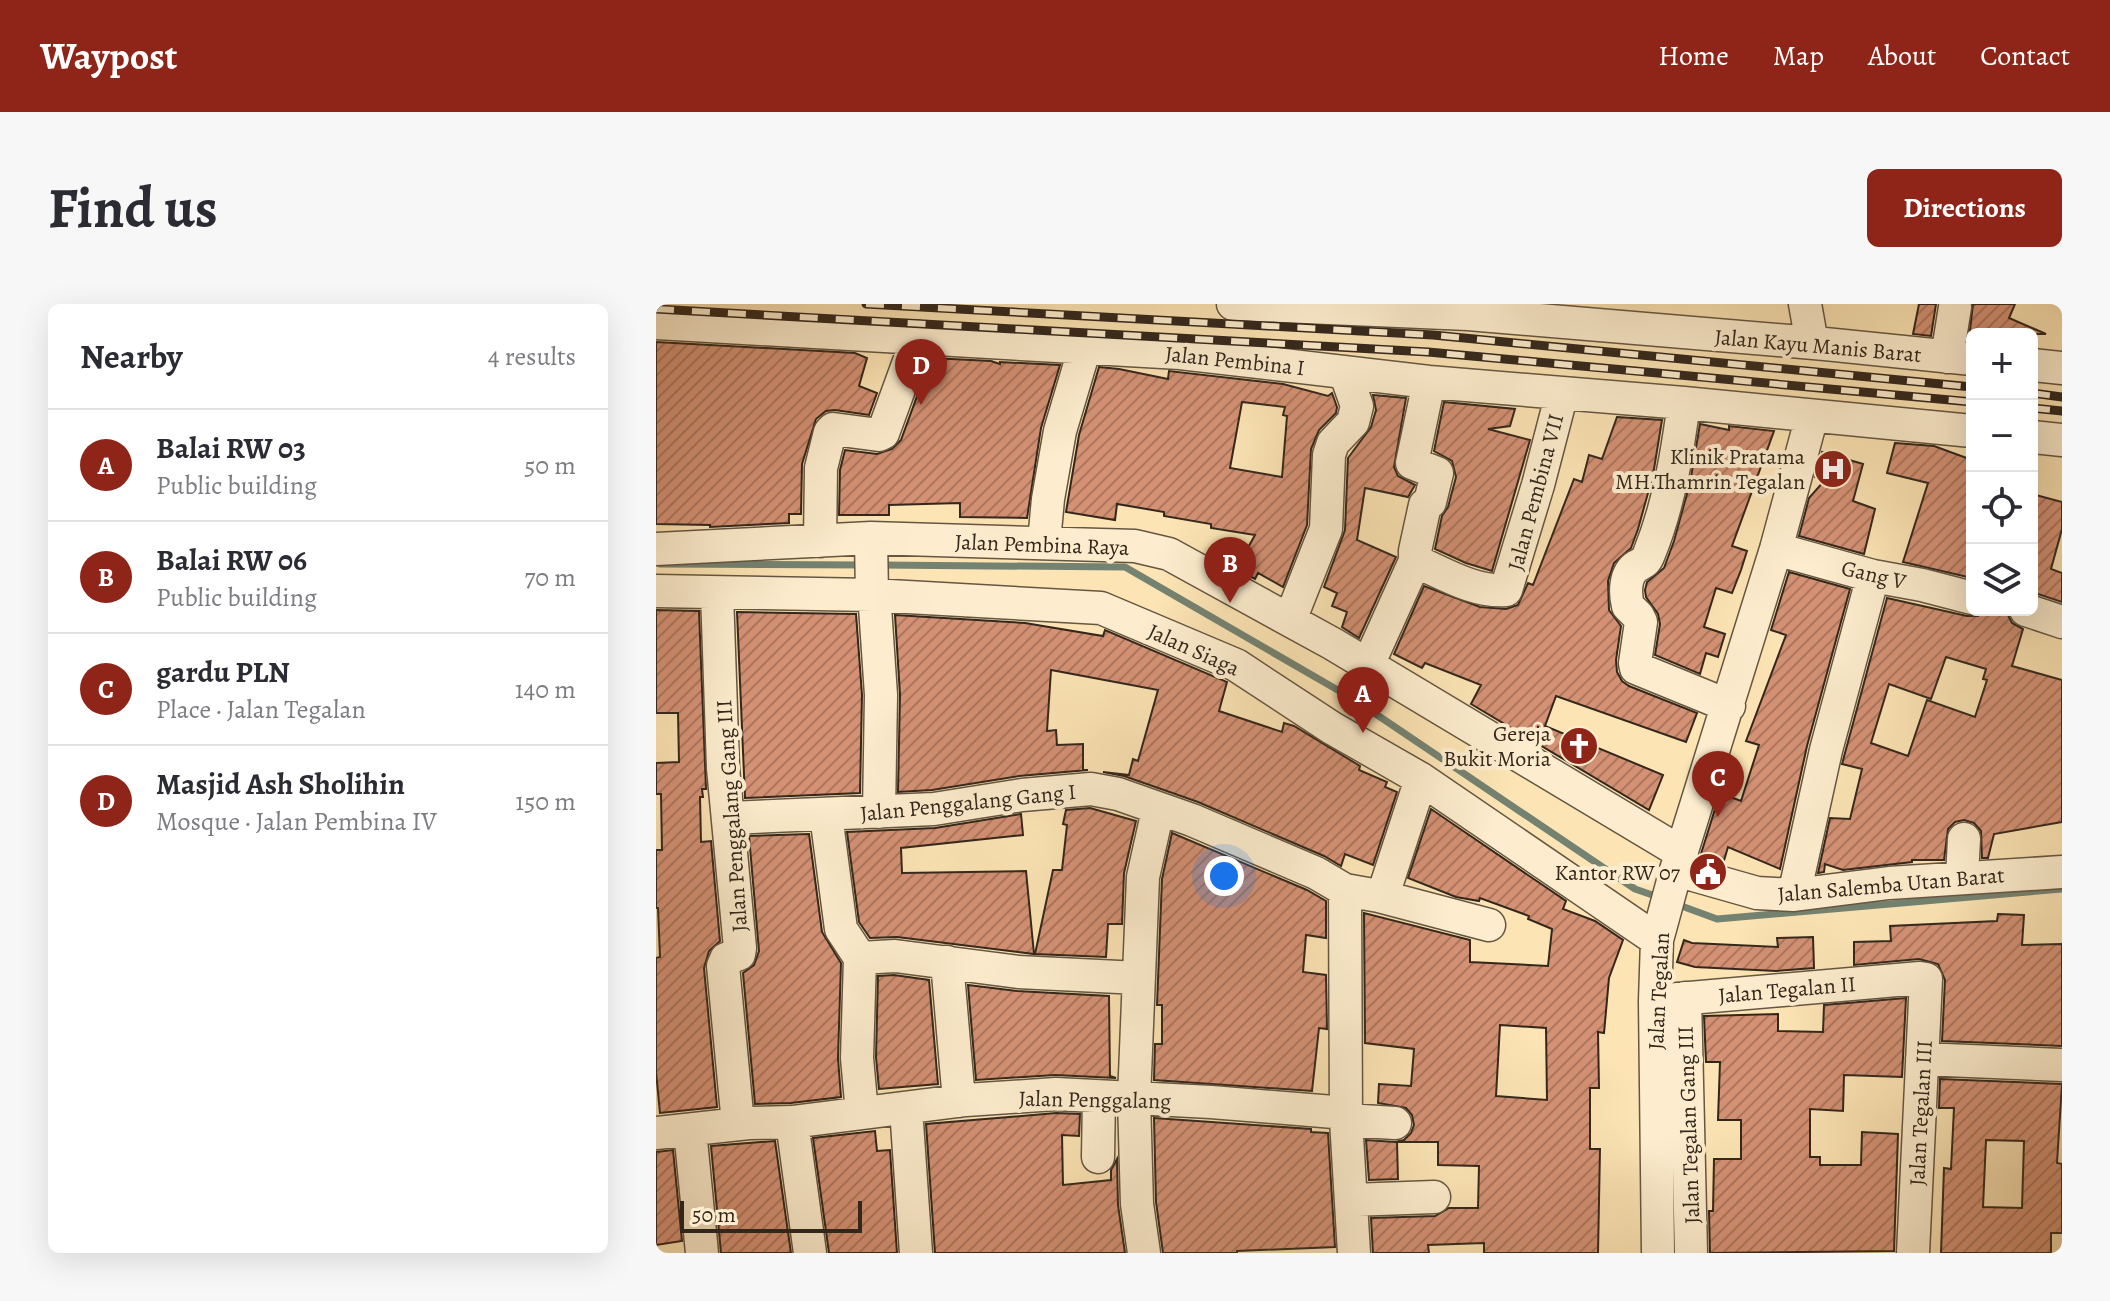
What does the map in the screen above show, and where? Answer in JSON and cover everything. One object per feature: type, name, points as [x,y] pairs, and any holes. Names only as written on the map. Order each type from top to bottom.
[{"type":"street","name":"Jalan Kayu Manis Barat","points":[[1233,304],[1493,310],[1960,358]]},
{"type":"street","points":[[1805,304],[1812,343]]},
{"type":"street","points":[[1955,307],[1960,358]]},
{"type":"street","name":"Jalan Pembina I","points":[[656,323],[1180,353],[1429,382],[1966,430]]},
{"type":"street","points":[[820,541],[821,468],[830,432],[833,429],[883,433],[918,337]]},
{"type":"street","points":[[1044,542],[1060,431],[1085,347]]},
{"type":"street","points":[[2038,366],[2062,368]]},
{"type":"street","points":[[1290,620],[1326,529],[1329,455],[1333,443],[1353,422],[1357,406],[1345,372]]},
{"type":"street","points":[[1368,665],[1415,561],[1425,505],[1430,502],[1437,473],[1412,463],[1429,382]]},
{"type":"street","name":"Jalan Pembina VII","points":[[1415,561],[1478,587],[1506,590],[1562,393]]},
{"type":"street","points":[[1684,403],[1663,515],[1647,559],[1632,570],[1626,586],[1628,606],[1641,622],[1635,663],[1636,668],[1729,706]]},
{"type":"street","name":"Jalan Tegalan","points":[[1658,1253],[1670,999],[1659,931],[1776,549],[1812,416]]},
{"type":"street","points":[[2038,438],[2062,440]]},
{"type":"street","name":"Jalan Pembina Raya","points":[[656,549],[820,541],[872,568],[1044,542],[1135,546],[1169,554],[1368,665],[1678,865]]},
{"type":"street","name":"Gang V","points":[[1776,549],[1873,576],[1966,596]]},
{"type":"street","points":[[872,568],[881,695],[879,812]]},
{"type":"street","name":"Jalan Siaga","points":[[656,591],[717,593],[872,568],[1101,608],[1236,665],[1659,931]]},
{"type":"street","points":[[1794,895],[1826,750],[1873,576]]},
{"type":"street","name":"Jalan Penggalang Gang III","points":[[717,593],[723,768],[740,948],[739,954],[726,959],[723,966],[738,1124]]},
{"type":"street","points":[[2038,614],[2062,622]]},
{"type":"street","points":[[1379,896],[1386,886],[1421,779]]},
{"type":"street","name":"Jalan Penggalang Gang I","points":[[729,818],[934,809],[1022,795],[1091,789],[1118,794],[1192,820],[1324,877],[1345,890],[1489,925]]},
{"type":"street","points":[[1144,1253],[1137,1204],[1134,1099],[1143,877],[1158,810]]},
{"type":"street","points":[[826,815],[841,929],[860,958],[857,1058],[862,1113]]},
{"type":"street","points":[[1962,876],[1964,839]]},
{"type":"street","name":"Jalan Salemba Utan Barat","points":[[1678,865],[1757,893],[1794,895],[1962,876],[2062,872]]},
{"type":"street","points":[[1345,890],[1346,1116],[1354,1253]]},
{"type":"street","points":[[860,958],[895,956],[1018,972],[1139,978]]},
{"type":"street","points":[[947,962],[959,1101]]},
{"type":"street","name":"Jalan Tegalan II","points":[[1670,999],[1920,978]]},
{"type":"street","name":"Jalan Tegalan III","points":[[1913,1253],[1926,983],[1926,979],[1920,978]]},
{"type":"street","name":"Jalan Tegalan Gang III","points":[[1670,999],[1691,1253]]},
{"type":"street","points":[[1922,1059],[2062,1065]]},
{"type":"street","name":"Jalan Penggalang","points":[[656,1133],[792,1122],[959,1101],[1056,1094],[1346,1116],[1395,1123]]},
{"type":"street","points":[[1098,1157],[1099,1097]]},
{"type":"street","points":[[906,1108],[916,1253]]},
{"type":"street","points":[[792,1122],[810,1253]]},
{"type":"street","points":[[690,1130],[702,1253]]},
{"type":"street","points":[[1351,1200],[1434,1197]]},
{"type":"building","points":[[1919,304],[1936,304],[1931,336],[1913,334]]},
{"type":"building","points":[[1973,304],[2015,304],[2009,318],[2032,328],[1970,328]]},
{"type":"building","points":[[656,342],[855,353],[867,358],[859,386],[877,393],[869,415],[835,410],[826,411],[816,419],[802,464],[801,514],[789,514],[789,523],[710,527],[656,524]]},
{"type":"building","points":[[931,358],[1060,365],[1041,428],[1027,518],[960,517],[960,503],[889,505],[889,515],[839,515],[840,470],[845,450],[877,454],[892,449],[901,440]]},
{"type":"building","points":[[1099,367],[1168,379],[1169,371],[1283,384],[1328,396],[1332,393],[1337,407],[1336,413],[1319,430],[1311,449],[1307,525],[1283,587],[1258,573],[1255,579],[1236,569],[1255,535],[1211,528],[1211,524],[1164,516],[1164,512],[1117,504],[1115,520],[1066,512],[1079,435]],"holes":[[[1242,402],[1285,407],[1282,477],[1230,468]]]},
{"type":"building","points":[[1373,395],[1406,398],[1394,467],[1398,476],[1415,485],[1408,497],[1365,488],[1357,540],[1396,557],[1359,638],[1342,627],[1347,612],[1332,606],[1337,593],[1324,587],[1345,530],[1348,458],[1371,427],[1376,410]]},
{"type":"building","points":[[1444,402],[1515,409],[1510,426],[1488,429],[1530,440],[1492,571],[1435,549],[1442,516],[1448,507],[1456,477],[1452,461],[1434,451]]},
{"type":"building","points":[[1617,417],[1662,420],[1653,475],[1638,529],[1631,548],[1614,563],[1608,581],[1609,610],[1621,626],[1617,672],[1629,686],[1697,713],[1686,742],[1556,696],[1545,726],[1663,775],[1649,810],[1471,704],[1481,685],[1425,663],[1422,668],[1394,654],[1424,586],[1480,607],[1506,609],[1518,605],[1528,583],[1533,585],[1574,479],[1582,482],[1589,455],[1602,459]]},
{"type":"building","points":[[1700,424],[1729,430],[1729,426],[1774,431],[1732,546],[1747,551],[1741,570],[1732,593],[1716,588],[1704,627],[1725,634],[1718,657],[1706,653],[1700,674],[1655,655],[1660,624],[1645,590],[1647,582],[1664,568],[1674,541],[1690,483]]},
{"type":"building","points":[[1895,443],[1934,446],[1966,458],[1966,577],[1903,562],[1928,483],[1887,473]]},
{"type":"building","points":[[1822,452],[1863,464],[1853,501],[1875,509],[1864,554],[1799,536],[1809,498],[1825,480],[1815,477]]},
{"type":"building","points":[[2038,496],[2062,502],[2062,529],[2051,569],[2062,573],[2062,602],[2038,594]]},
{"type":"building","points":[[1789,572],[1850,589],[1807,746],[1780,869],[1728,847],[1723,864],[1700,857],[1720,793],[1741,801],[1759,745],[1746,741],[1786,635],[1771,630]]},
{"type":"building","points":[[1887,598],[1966,616],[2008,616],[2012,623],[2023,629],[2012,666],[2062,680],[2062,822],[1994,834],[1988,858],[1982,858],[1981,831],[1974,823],[1964,820],[1955,822],[1948,829],[1944,860],[1912,860],[1843,870],[1825,864],[1824,872],[1818,873],[1830,818],[1850,819],[1862,769],[1842,764]],"holes":[[[1946,657],[1986,669],[1983,679],[1987,680],[1975,717],[1927,700],[1908,756],[1871,743],[1889,684],[1931,699]]]},
{"type":"building","points":[[656,610],[699,611],[706,789],[702,789],[703,797],[700,797],[701,842],[711,841],[720,941],[709,951],[704,968],[717,1107],[660,1113],[656,1072],[656,958],[660,957],[656,850],[662,850],[661,794],[656,794],[656,763],[679,762],[678,713],[656,713]]},
{"type":"building","points":[[737,612],[856,614],[862,695],[860,793],[745,798]]},
{"type":"building","points":[[895,615],[1025,623],[1103,636],[1105,630],[1227,682],[1219,711],[1282,732],[1284,723],[1294,726],[1360,766],[1359,770],[1387,782],[1385,787],[1397,792],[1373,865],[1345,854],[1341,866],[1198,802],[1124,776],[1103,772],[1129,775],[1133,759],[1138,761],[1158,690],[1051,670],[1047,731],[1056,730],[1057,745],[1083,744],[1083,770],[1088,770],[898,792],[900,695]]},
{"type":"building","points":[[1090,808],[1136,821],[1124,873],[1122,924],[1108,924],[1106,957],[1035,954],[1053,870],[1062,870],[1066,810]]},
{"type":"building","points":[[1431,809],[1566,901],[1563,909],[1595,921],[1623,940],[1609,978],[1604,1033],[1598,1032],[1599,1088],[1590,1088],[1590,1149],[1600,1149],[1598,1253],[1484,1253],[1484,1243],[1428,1245],[1429,1253],[1373,1253],[1371,1218],[1435,1216],[1449,1208],[1478,1208],[1479,1166],[1438,1165],[1438,1142],[1397,1142],[1398,1179],[1369,1180],[1366,1140],[1404,1140],[1414,1125],[1412,1115],[1406,1108],[1378,1103],[1379,1084],[1411,1086],[1414,1049],[1365,1043],[1364,913],[1470,940],[1470,962],[1548,966],[1552,929],[1528,919],[1529,916],[1480,898],[1479,901],[1456,897],[1408,878]],"holes":[[[1500,1025],[1546,1028],[1547,1100],[1496,1096]]]},
{"type":"building","points":[[1021,814],[1023,835],[901,848],[902,873],[1026,871],[1034,954],[897,937],[870,938],[859,922],[847,832],[935,828]]},
{"type":"building","points":[[1172,833],[1326,901],[1326,938],[1306,935],[1303,972],[1326,975],[1327,1029],[1319,1028],[1312,1091],[1154,1080],[1155,1044],[1162,1044],[1162,1005],[1157,1005],[1162,879]]},
{"type":"building","points":[[809,834],[822,932],[841,963],[838,1058],[841,1097],[755,1104],[743,973],[754,965],[759,951],[749,836]]},
{"type":"building","points":[[1998,914],[2024,915],[2022,945],[2062,944],[2062,1046],[1942,1041],[1945,980],[1938,964],[1919,959],[1854,965],[1854,942],[1891,941],[1890,926],[1997,921]]},
{"type":"building","points":[[1813,937],[1814,968],[1776,971],[1695,967],[1677,962],[1684,940],[1778,947],[1777,938]]},
{"type":"building","points":[[878,976],[929,980],[938,1084],[879,1089],[876,1057]]},
{"type":"building","points":[[968,985],[1109,996],[1110,1076],[1116,1078],[1055,1075],[976,1080]]},
{"type":"building","points":[[1906,998],[1902,1077],[1844,1075],[1843,1111],[1810,1109],[1810,1157],[1820,1157],[1820,1165],[1861,1165],[1862,1132],[1898,1134],[1894,1251],[1710,1253],[1709,1211],[1713,1211],[1714,1159],[1741,1159],[1741,1120],[1718,1120],[1720,1062],[1706,1062],[1704,1016],[1778,1014],[1778,1031],[1823,1032],[1824,1005]]},
{"type":"building","points":[[1940,1079],[2062,1084],[2057,1163],[2062,1164],[2062,1233],[2051,1233],[2051,1253],[1941,1253],[1944,1168],[1951,1169],[1954,1108],[1939,1108]],"holes":[[[1986,1140],[2024,1141],[2022,1208],[1983,1207]]]},
{"type":"building","points":[[1056,1113],[1080,1114],[1079,1136],[1062,1135],[1063,1185],[1111,1180],[1111,1170],[1117,1159],[1118,1205],[1125,1253],[935,1253],[926,1124]]},
{"type":"building","points":[[1154,1118],[1311,1129],[1311,1132],[1328,1133],[1335,1247],[1237,1253],[1163,1253],[1156,1202]]},
{"type":"building","points":[[875,1131],[877,1151],[890,1150],[897,1253],[829,1253],[813,1138]]},
{"type":"building","points":[[775,1141],[791,1253],[721,1253],[711,1146]]},
{"type":"building","points":[[673,1150],[682,1241],[656,1245],[656,1152]]},
{"type":"waterway","points":[[660,564],[864,565]]},
{"type":"waterway","points":[[880,565],[1125,567],[1355,700],[1635,889],[1661,898]]},
{"type":"waterway","points":[[1676,904],[1717,919],[2062,889]]},
{"type":"railway","points":[[866,304],[1433,335],[1966,386]]},
{"type":"railway","points":[[656,309],[1428,352],[1966,401]]},
{"type":"railway","points":[[2038,394],[2062,397]]},
{"type":"railway","points":[[2038,409],[2062,411]]},
{"type":"place","name":"Masjid Ash Sholihin","points":[[921,405]]},
{"type":"place","name":"Klinik Pratama MH.Thamrin Tegalan","points":[[1833,469]]},
{"type":"place","name":"Balai RW 06","points":[[1230,603]]},
{"type":"place","name":"Balai RW 03","points":[[1363,733]]},
{"type":"place","name":"Gereja Bukit Moria","points":[[1579,746]]},
{"type":"place","name":"gardu PLN","points":[[1718,817]]},
{"type":"place","name":"Kantor RW 07","points":[[1708,872]]}]
